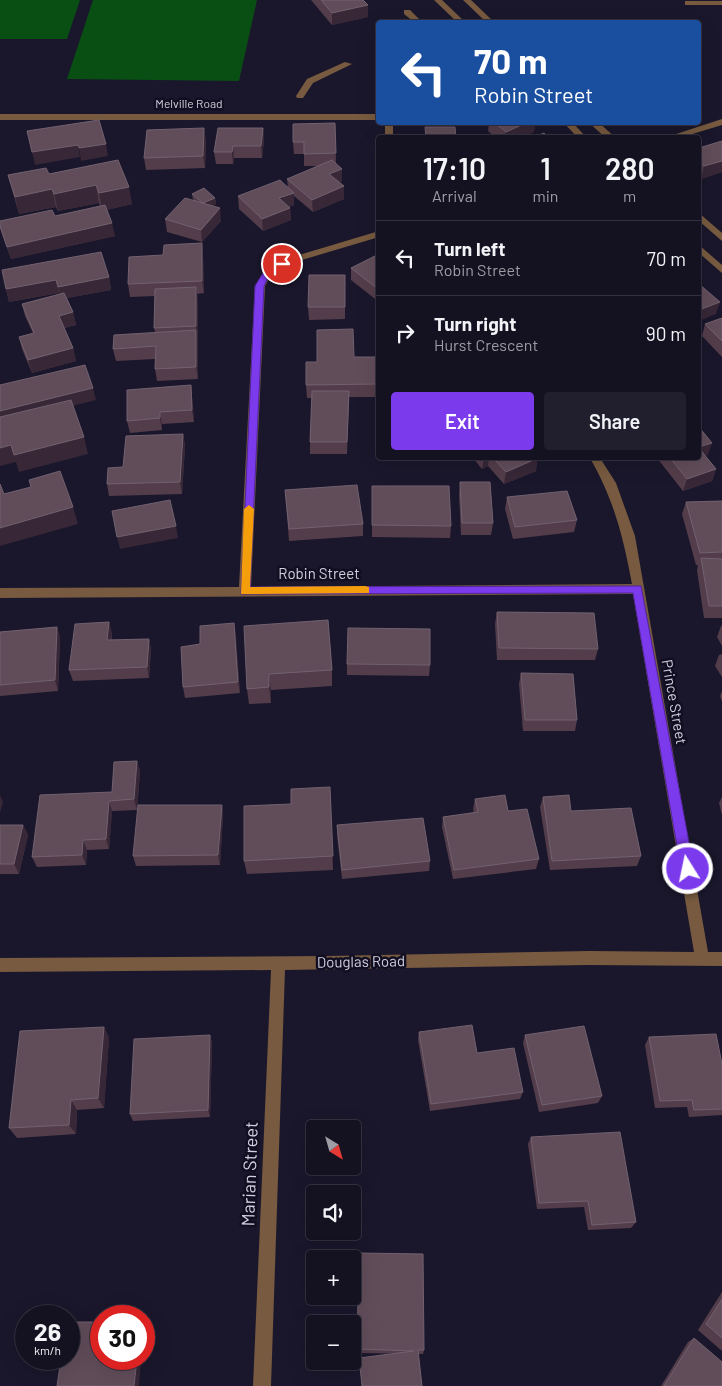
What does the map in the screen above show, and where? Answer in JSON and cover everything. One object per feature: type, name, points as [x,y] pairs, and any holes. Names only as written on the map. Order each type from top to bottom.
[{"type":"street","points":[[438,0],[459,20]]},
{"type":"street","points":[[467,0],[488,20]]},
{"type":"street","points":[[688,3],[722,4]]},
{"type":"street","points":[[407,12],[416,20]]},
{"type":"street","points":[[300,96],[310,81],[348,64]]},
{"type":"street","name":"Melville Road","points":[[0,117],[376,117]]},
{"type":"street","points":[[678,135],[722,122]]},
{"type":"street","points":[[571,125],[580,135]]},
{"type":"street","points":[[596,125],[608,135]]},
{"type":"street","points":[[701,218],[722,238]]},
{"type":"street","points":[[245,591],[260,286],[266,274],[282,264],[376,235]]},
{"type":"street","points":[[701,250],[722,270]]},
{"type":"street","name":"Prince Street","points":[[596,460],[610,483],[621,509],[629,536],[702,959]]},
{"type":"street","name":"Robin Street","points":[[0,593],[637,588]]},
{"type":"street","name":"Douglas Road","points":[[0,965],[589,958],[722,959]]},
{"type":"street","name":"Marian Street","points":[[262,1386],[278,963]]},
{"type":"green space","points":[[0,0],[80,0],[67,39],[0,39]]},
{"type":"green space","points":[[93,0],[257,0],[239,81],[67,79]]},
{"type":"building","points":[[321,0],[363,0],[368,5],[332,13]]},
{"type":"building","points":[[99,120],[106,144],[79,148],[78,145],[32,152],[27,131]]},
{"type":"building","points":[[335,123],[336,153],[304,154],[304,142],[293,142],[293,124]]},
{"type":"building","points":[[498,125],[521,125],[506,132]]},
{"type":"building","points":[[425,127],[455,127],[456,135],[426,135]]},
{"type":"building","points":[[204,128],[203,156],[144,158],[147,130]]},
{"type":"building","points":[[218,128],[263,128],[261,146],[233,146],[232,152],[214,152]]},
{"type":"building","points":[[722,141],[722,161],[704,166],[701,164],[701,147]]},
{"type":"building","points":[[118,160],[129,187],[99,193],[96,185],[54,194],[52,189],[15,197],[8,175],[46,168],[49,174]]},
{"type":"building","points":[[332,160],[342,169],[329,174],[344,186],[312,200],[287,179]]},
{"type":"building","points":[[280,180],[294,193],[279,198],[290,208],[262,219],[238,196]]},
{"type":"building","points":[[204,188],[215,198],[203,203],[192,194]]},
{"type":"building","points":[[185,198],[220,208],[201,230],[165,219]]},
{"type":"building","points":[[105,205],[112,223],[7,247],[0,226],[0,221],[52,210],[55,216]]},
{"type":"building","points":[[202,243],[202,281],[128,284],[129,257],[163,255],[164,245]]},
{"type":"building","points":[[101,252],[109,277],[58,287],[56,280],[6,289],[2,270]]},
{"type":"building","points":[[376,256],[376,288],[351,268]]},
{"type":"building","points":[[309,275],[345,275],[345,307],[308,307]]},
{"type":"building","points":[[701,286],[720,302],[701,309]]},
{"type":"building","points":[[196,287],[196,326],[154,328],[155,289]]},
{"type":"building","points":[[64,293],[73,312],[59,316],[73,348],[28,360],[19,337],[34,333],[22,304]]},
{"type":"building","points":[[722,318],[722,341],[705,324]]},
{"type":"building","points":[[353,329],[354,357],[376,357],[376,384],[306,385],[306,362],[317,362],[317,330]]},
{"type":"building","points":[[196,330],[196,367],[155,369],[156,346],[113,349],[114,335]]},
{"type":"building","points":[[85,365],[93,388],[0,411],[0,385]]},
{"type":"building","points":[[191,385],[192,410],[160,412],[160,418],[127,421],[127,390]]},
{"type":"building","points":[[312,391],[349,391],[347,442],[310,442]]},
{"type":"building","points":[[71,400],[84,437],[14,455],[11,445],[0,448],[0,417]]},
{"type":"building","points":[[701,429],[712,443],[701,446]]},
{"type":"building","points":[[183,434],[180,482],[107,484],[108,468],[123,467],[126,436]]},
{"type":"building","points":[[701,450],[716,469],[687,479],[672,460],[701,460]]},
{"type":"building","points":[[495,460],[533,460],[506,472]]},
{"type":"building","points":[[60,471],[73,507],[0,528],[0,484],[4,494],[31,487],[29,480]]},
{"type":"building","points":[[460,482],[490,482],[493,523],[462,523]]},
{"type":"building","points":[[357,485],[363,524],[289,529],[285,490]]},
{"type":"building","points":[[372,486],[449,486],[451,526],[372,525]]},
{"type":"building","points":[[567,491],[577,520],[515,527],[507,497]]},
{"type":"building","points":[[170,500],[176,526],[117,537],[112,511]]},
{"type":"building","points":[[722,501],[722,552],[700,553],[686,502]]},
{"type":"building","points":[[701,558],[722,559],[722,606],[709,606]]},
{"type":"building","points":[[497,612],[594,613],[598,649],[499,648]]},
{"type":"building","points":[[328,620],[332,670],[269,674],[269,687],[247,689],[244,626]]},
{"type":"building","points":[[109,622],[107,640],[149,639],[147,667],[69,670],[75,624]]},
{"type":"building","points":[[234,623],[238,682],[183,687],[181,647],[200,644],[200,626]]},
{"type":"building","points":[[57,627],[55,680],[0,685],[0,632]]},
{"type":"building","points":[[348,628],[430,629],[430,665],[347,664]]},
{"type":"building","points":[[521,673],[573,674],[577,720],[525,720]]},
{"type":"building","points":[[137,761],[134,799],[109,801],[106,839],[83,840],[82,855],[32,857],[40,795],[112,792],[114,762]]},
{"type":"building","points":[[330,787],[333,856],[244,861],[244,806],[291,804],[291,789]]},
{"type":"building","points":[[505,795],[508,811],[527,809],[539,859],[454,870],[443,817],[478,812],[475,799]]},
{"type":"building","points":[[569,795],[571,811],[631,808],[641,856],[552,861],[543,797]]},
{"type":"building","points":[[138,805],[222,805],[218,855],[133,856]]},
{"type":"building","points":[[423,818],[430,861],[342,870],[337,825]]},
{"type":"building","points":[[0,825],[23,825],[14,864],[0,864]]},
{"type":"building","points":[[472,1025],[477,1053],[514,1048],[523,1092],[431,1104],[419,1032]]},
{"type":"building","points":[[584,1026],[602,1096],[542,1105],[525,1035]]},
{"type":"building","points":[[104,1027],[98,1098],[71,1100],[69,1125],[9,1128],[20,1031]]},
{"type":"building","points":[[716,1034],[722,1064],[722,1109],[694,1110],[692,1100],[660,1101],[649,1037]]},
{"type":"building","points":[[210,1035],[208,1110],[130,1114],[134,1039]]},
{"type":"building","points":[[620,1132],[636,1222],[592,1225],[588,1201],[539,1203],[531,1137]]},
{"type":"building","points":[[361,1253],[423,1254],[424,1350],[418,1350],[422,1386],[362,1386],[361,1358],[414,1351],[361,1349],[361,1315],[358,1315],[358,1305],[361,1305]]},
{"type":"building","points":[[722,1299],[722,1338],[706,1324]]},
{"type":"building","points":[[80,1322],[90,1322],[90,1370],[136,1370],[134,1386],[57,1386],[59,1370],[80,1370]]},
{"type":"building","points":[[694,1338],[722,1362],[722,1386],[664,1386]]},
{"type":"slow traffic","points":[[249,509],[245,591],[365,590]]},
{"type":"route","points":[[282,264],[266,274],[260,286],[245,591],[637,588],[688,869]]}]
